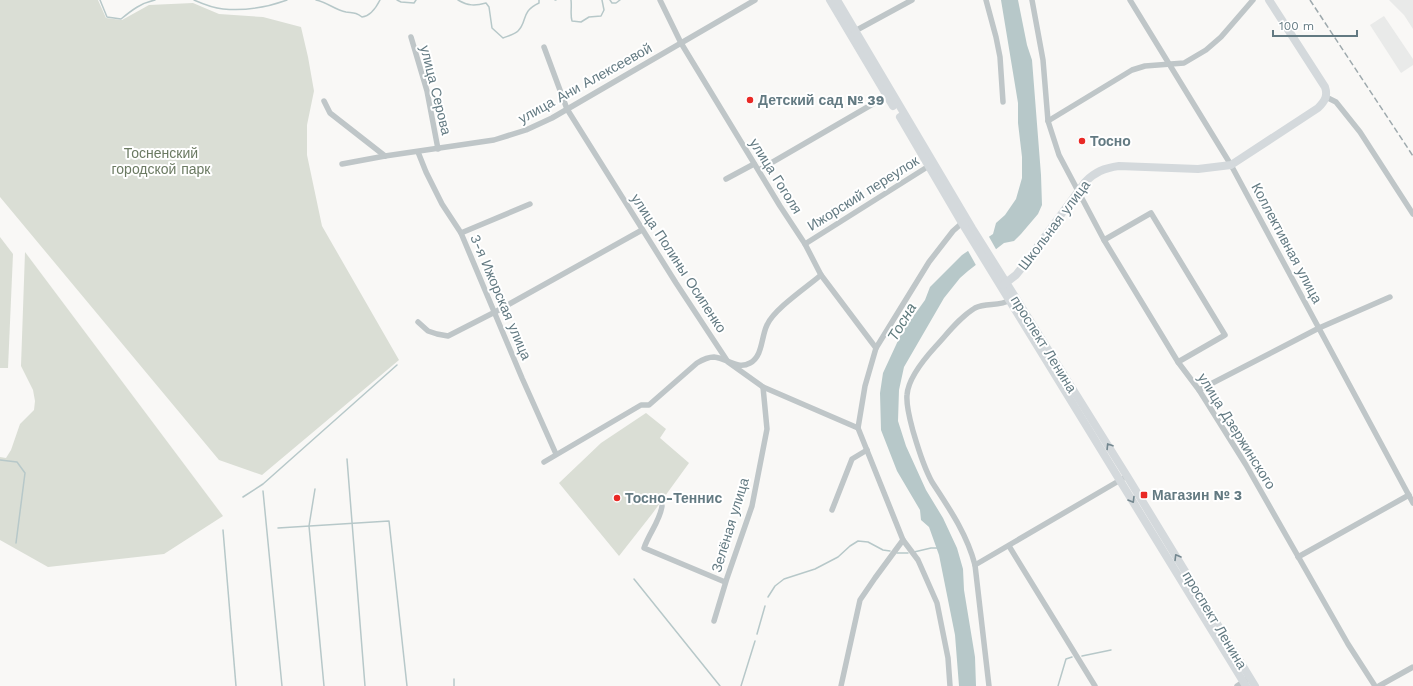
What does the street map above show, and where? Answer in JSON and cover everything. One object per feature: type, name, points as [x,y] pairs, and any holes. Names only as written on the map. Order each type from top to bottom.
[{"type":"main road","name":"проспект Ленина","points":[[830,0],[890,95]]},
{"type":"main road","name":"проспект Ленина","points":[[837,0],[890,95],[969,229],[1123,478],[1244,683],[1255,686]]},
{"type":"main road","points":[[1269,0],[1325,87],[1327,92],[1326,97]]},
{"type":"main road","name":"Школьная улица","points":[[1003,285],[1016,276],[1092,174],[1108,168],[1119,166],[1198,169],[1231,165],[1318,108],[1324,102],[1326,97]]},
{"type":"main road","name":"проспект Ленина","points":[[931,165],[962,223],[969,229]]},
{"type":"main road","name":"проспект Ленина","points":[[1003,285],[1010,300],[1123,478]]},
{"type":"street","name":"улица Гоголя","points":[[660,0],[681,43],[754,164],[805,244],[821,274],[876,348]]},
{"type":"street","name":"улица Ани Алексеевой","points":[[342,164],[494,140],[513,135],[537,125],[567,109],[755,0]]},
{"type":"street","points":[[855,31],[912,0]]},
{"type":"street","points":[[986,0],[1000,57],[1003,102]]},
{"type":"street","name":"улица Дзержинского","points":[[1032,0],[1043,60],[1048,121],[1059,155],[1104,240],[1178,362],[1199,390],[1246,465],[1348,644],[1375,686]]},
{"type":"street","name":"Коллективная улица","points":[[1130,0],[1231,165],[1413,503]]},
{"type":"street","points":[[1048,121],[1132,70],[1146,66],[1184,64],[1206,50],[1221,37],[1253,0]]},
{"type":"street","name":"улица Серова","points":[[411,37],[428,91],[438,148]]},
{"type":"street","name":"улица Полины Осипенко","points":[[544,46],[567,109],[642,230],[728,362],[763,387],[858,428]]},
{"type":"street","points":[[759,170],[890,95]]},
{"type":"street","points":[[1326,97],[1336,102],[1360,132],[1413,214]]},
{"type":"street","points":[[324,101],[330,113],[385,156]]},
{"type":"street","name":"3-я Ижорская улица","points":[[418,152],[442,204],[461,233],[522,378],[556,454]]},
{"type":"street","points":[[726,179],[754,164]]},
{"type":"street","name":"Ижорский переулок","points":[[805,244],[931,165]]},
{"type":"street","points":[[461,233],[530,204]]},
{"type":"street","points":[[1104,240],[1151,213],[1217,321],[1225,335],[1178,362]]},
{"type":"street","points":[[950,686],[948,658],[937,603],[918,560],[903,540],[858,428],[866,386],[876,348],[928,262],[953,231],[962,223]]},
{"type":"street","points":[[418,322],[428,330],[437,334],[448,336],[642,230]]},
{"type":"street","points":[[544,462],[640,405],[649,405],[697,363],[703,360],[714,357],[738,365],[745,365],[752,362],[758,355],[767,325],[774,314],[821,274]]},
{"type":"street","points":[[1199,390],[1319,328],[1390,297]]},
{"type":"street","points":[[989,686],[975,564],[959,525],[932,481],[921,458],[909,414],[907,395],[911,382],[927,356],[964,316],[976,308],[984,305],[1004,304],[1010,300]]},
{"type":"street","name":"Зелёная улица","points":[[714,621],[725,582],[752,506],[767,429],[763,387]]},
{"type":"street","points":[[832,510],[852,459],[867,450]]},
{"type":"street","points":[[975,564],[1009,546],[1123,478]]},
{"type":"street","points":[[1298,557],[1409,495]]},
{"type":"street","points":[[662,506],[661,514],[648,537],[644,548],[725,582]]},
{"type":"street","points":[[841,686],[860,600],[903,540]]},
{"type":"street","points":[[1009,546],[1095,686]]},
{"type":"street","points":[[1379,686],[1413,667]]},
{"type":"shaded area","points":[[1001,0],[1018,0],[1027,45],[1032,60],[1042,205],[1038,214],[1014,241],[1004,243],[968,271],[960,278],[944,298],[904,367],[899,390],[898,421],[906,446],[926,490],[943,518],[957,548],[963,569],[964,590],[975,657],[976,686],[959,686],[955,635],[939,555],[929,527],[921,520],[920,510],[897,471],[881,430],[880,393],[883,373],[902,332],[925,300],[930,287],[962,255],[993,234],[996,223],[1005,215],[1016,199],[1022,178],[1018,103]]},
{"type":"shaded area","points":[[1389,0],[1413,0],[1413,29],[1404,15]]},
{"type":"shaded area","points":[[1384,16],[1413,59],[1413,65],[1401,73],[1370,25]]},
{"type":"green space","name":"Тосненский городской парк","points":[[0,0],[98,0],[106,18],[122,20],[149,5],[193,3],[219,14],[263,17],[301,27],[314,91],[307,125],[307,155],[322,226],[399,360],[262,475],[219,460],[0,197]]},
{"type":"green space","points":[[0,237],[13,254],[8,368],[0,368]]},
{"type":"green space","points":[[25,252],[223,516],[164,554],[48,567],[0,540],[0,457],[6,458],[11,450],[20,424],[34,410],[35,401],[33,390],[21,366]]},
{"type":"green space","name":"Тосно-Теннис","points":[[646,413],[666,429],[660,438],[689,463],[619,556],[559,483],[601,443]]},
{"type":"pier","points":[[988,235],[997,251],[977,267],[967,249]]},
{"type":"waterway","points":[[100,0],[107,17],[121,19],[137,7],[155,0]]},
{"type":"waterway","points":[[194,0],[223,9],[256,8],[287,0]]},
{"type":"waterway","points":[[316,0],[324,2],[342,11],[356,13],[362,17],[371,13],[380,0]]},
{"type":"waterway","points":[[397,0],[401,2],[414,3],[416,0]]},
{"type":"waterway","points":[[458,0],[472,5],[486,3],[489,7],[492,28],[503,38],[518,31],[529,10],[539,3],[539,0]]},
{"type":"waterway","points":[[571,0],[572,21],[581,22],[589,17],[601,16],[604,10],[602,0]]},
{"type":"waterway","points":[[610,0],[612,3],[616,3],[620,0]]},
{"type":"waterway","points":[[243,497],[263,484],[397,365]]},
{"type":"waterway","points":[[347,459],[365,686]]},
{"type":"waterway","points":[[0,460],[17,462],[25,473],[16,543]]},
{"type":"waterway","points":[[315,489],[309,526],[324,686]]},
{"type":"waterway","points":[[263,491],[282,686]]},
{"type":"waterway","points":[[278,528],[389,521],[407,686]]},
{"type":"waterway","points":[[223,530],[236,686]]},
{"type":"waterway","points":[[768,597],[775,586],[784,579],[815,569],[838,557],[858,541],[868,542],[883,550],[890,551]]},
{"type":"waterway","points":[[914,552],[938,548]]},
{"type":"waterway","points":[[897,553],[908,553]]},
{"type":"waterway","points":[[634,579],[720,686]]},
{"type":"waterway","points":[[757,634],[765,606]]},
{"type":"waterway","points":[[741,686],[755,641]]},
{"type":"waterway","points":[[1082,656],[1111,650]]},
{"type":"waterway","points":[[1058,686],[1066,659],[1072,657]]},
{"type":"waterway","points":[[454,679],[454,686]]},
{"type":"railway","points":[[1310,0],[1413,156]]},
{"type":"place","name":"Детский сад № 39","points":[[750,100]]},
{"type":"place","name":"Тосно","points":[[1082,141]]},
{"type":"place","name":"Магазин № 3","points":[[1144,495]]},
{"type":"place","name":"Тосно-Теннис","points":[[617,498]]},
{"type":"water label","name":"Тосна","points":[[902,322]]}]
